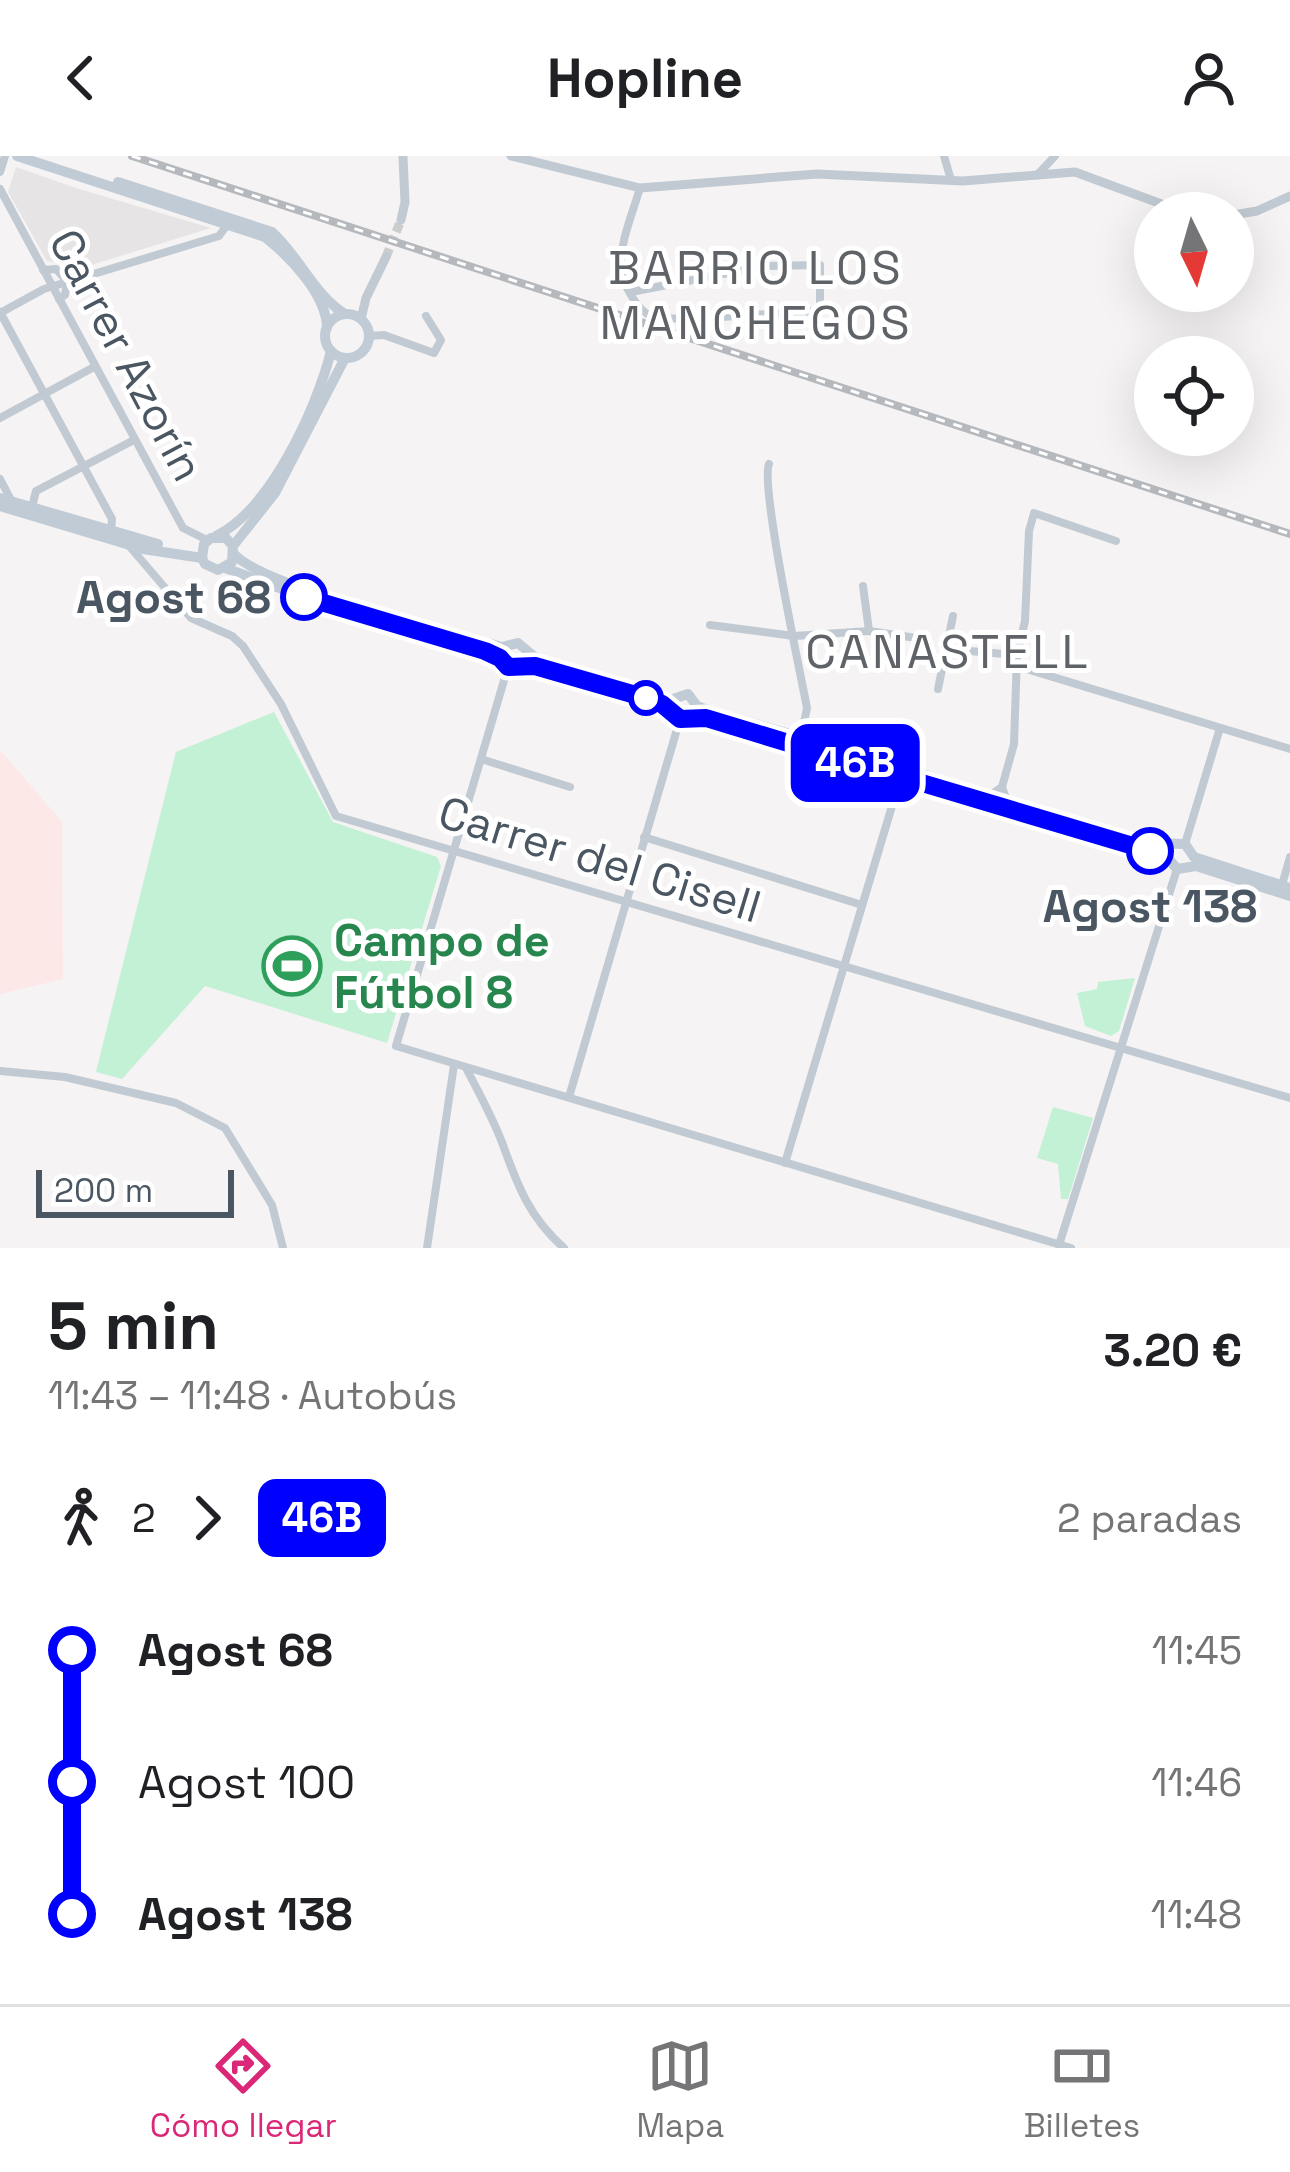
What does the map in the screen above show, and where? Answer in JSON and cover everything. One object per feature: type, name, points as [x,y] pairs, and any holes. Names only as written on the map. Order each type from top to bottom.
[{"type":"main road","points":[[17,156],[265,237],[285,253],[326,311],[325,337],[331,351],[345,358],[361,353],[369,336],[352,316],[332,306],[292,250],[272,232],[41,156]]},
{"type":"main road","points":[[327,327],[352,316]]},
{"type":"main road","points":[[4,502],[129,545],[207,545],[233,528],[273,482],[331,351]]},
{"type":"main road","points":[[225,568],[275,493],[345,358]]},
{"type":"main road","points":[[4,502],[162,545],[207,545],[226,538],[244,564],[285,583],[512,658]]},
{"type":"main road","points":[[207,545],[211,568],[225,568],[901,776],[1175,849],[1192,861],[1287,890]]},
{"type":"main road","points":[[682,710],[801,737],[901,776],[1175,849]]},
{"type":"main road","points":[[1175,849],[1177,869],[1192,861]]},
{"type":"street","points":[[0,172],[5,156]]},
{"type":"street","points":[[512,156],[640,188],[817,174],[951,180],[1088,174],[1134,195]]},
{"type":"street","points":[[944,156],[951,180]]},
{"type":"street","points":[[1038,174],[1055,156]]},
{"type":"street","points":[[399,157],[405,202],[401,220]]},
{"type":"street","points":[[631,292],[765,266],[820,266],[820,311],[653,317],[645,312],[622,280],[620,264],[640,188]]},
{"type":"street","name":"Carrer Azorín","points":[[0,189],[183,528],[207,545]]},
{"type":"street","points":[[1254,212],[1290,196]]},
{"type":"street","points":[[111,530],[112,519],[0,312],[52,286],[219,236],[227,225]]},
{"type":"street","points":[[352,316],[386,257]]},
{"type":"street","points":[[43,269],[56,269],[68,281]]},
{"type":"street","points":[[59,299],[68,281]]},
{"type":"street","points":[[369,336],[384,335],[434,352],[441,340],[426,316]]},
{"type":"street","points":[[0,418],[94,367]]},
{"type":"street","points":[[32,507],[36,491],[134,440]]},
{"type":"street","points":[[769,464],[765,471],[770,510],[807,708],[801,737]]},
{"type":"street","points":[[0,479],[4,502]]},
{"type":"street","points":[[1007,801],[1002,787],[1013,744],[1017,655],[1025,621],[1034,513],[1116,541]]},
{"type":"street","name":"Carrer del Cisell","points":[[129,545],[190,618],[232,636],[243,646],[281,704],[336,816],[1290,1098]]},
{"type":"street","points":[[863,586],[869,631]]},
{"type":"street","points":[[938,689],[953,616]]},
{"type":"street","points":[[710,625],[794,636],[869,631],[923,639]]},
{"type":"street","points":[[946,649],[1017,655]]},
{"type":"street","points":[[512,658],[396,1046],[1071,1248]]},
{"type":"street","points":[[1017,666],[1290,749]]},
{"type":"street","points":[[568,1097],[682,710]]},
{"type":"street","points":[[1175,849],[1220,728]]},
{"type":"street","points":[[481,759],[570,787]]},
{"type":"street","points":[[785,1163],[901,776]]},
{"type":"street","points":[[989,796],[1002,787]]},
{"type":"street","points":[[644,837],[862,904]]},
{"type":"street","points":[[1287,890],[1290,857]]},
{"type":"street","points":[[1059,1245],[1177,869]]},
{"type":"street","points":[[428,1248],[454,1065]]},
{"type":"street","points":[[466,1068],[502,1142],[514,1184],[540,1226],[564,1248]]},
{"type":"street","points":[[0,1071],[65,1077],[176,1103],[225,1128],[272,1204],[284,1248]]},
{"type":"shaded area","points":[[16,167],[211,228],[72,271],[63,263],[47,261],[8,192]]},
{"type":"shaded area","points":[[0,750],[62,822],[63,979],[0,994]]},
{"type":"green space","points":[[274,712],[333,822],[437,857],[441,866],[387,1043],[205,986],[122,1079],[96,1072],[176,752]]},
{"type":"green space","points":[[1135,978],[1119,1031],[1111,1036],[1085,1026],[1077,993],[1097,989],[1098,982]]},
{"type":"green space","points":[[1053,1107],[1093,1118],[1068,1199],[1061,1199],[1058,1164],[1037,1158]]},
{"type":"tunnel","points":[[386,257],[401,220]]},
{"type":"railway","points":[[132,156],[1290,534]]},
{"type":"bus line","name":"46B","points":[[304,597],[485,651],[508,667],[535,666],[646,698],[680,719],[706,718],[884,772],[898,786],[922,783],[1150,851]]},
{"type":"place","name":"Agost 68","points":[[304,597]]},
{"type":"place","name":"Agost 138","points":[[1150,851]]},
{"type":"place","name":"Campo de Fútbol 8","points":[[292,966]]},
{"type":"district","name":"BARRIO LOS MANCHEGOS","points":[[756,294]]},
{"type":"district","name":"CANASTELL","points":[[948,651]]}]
